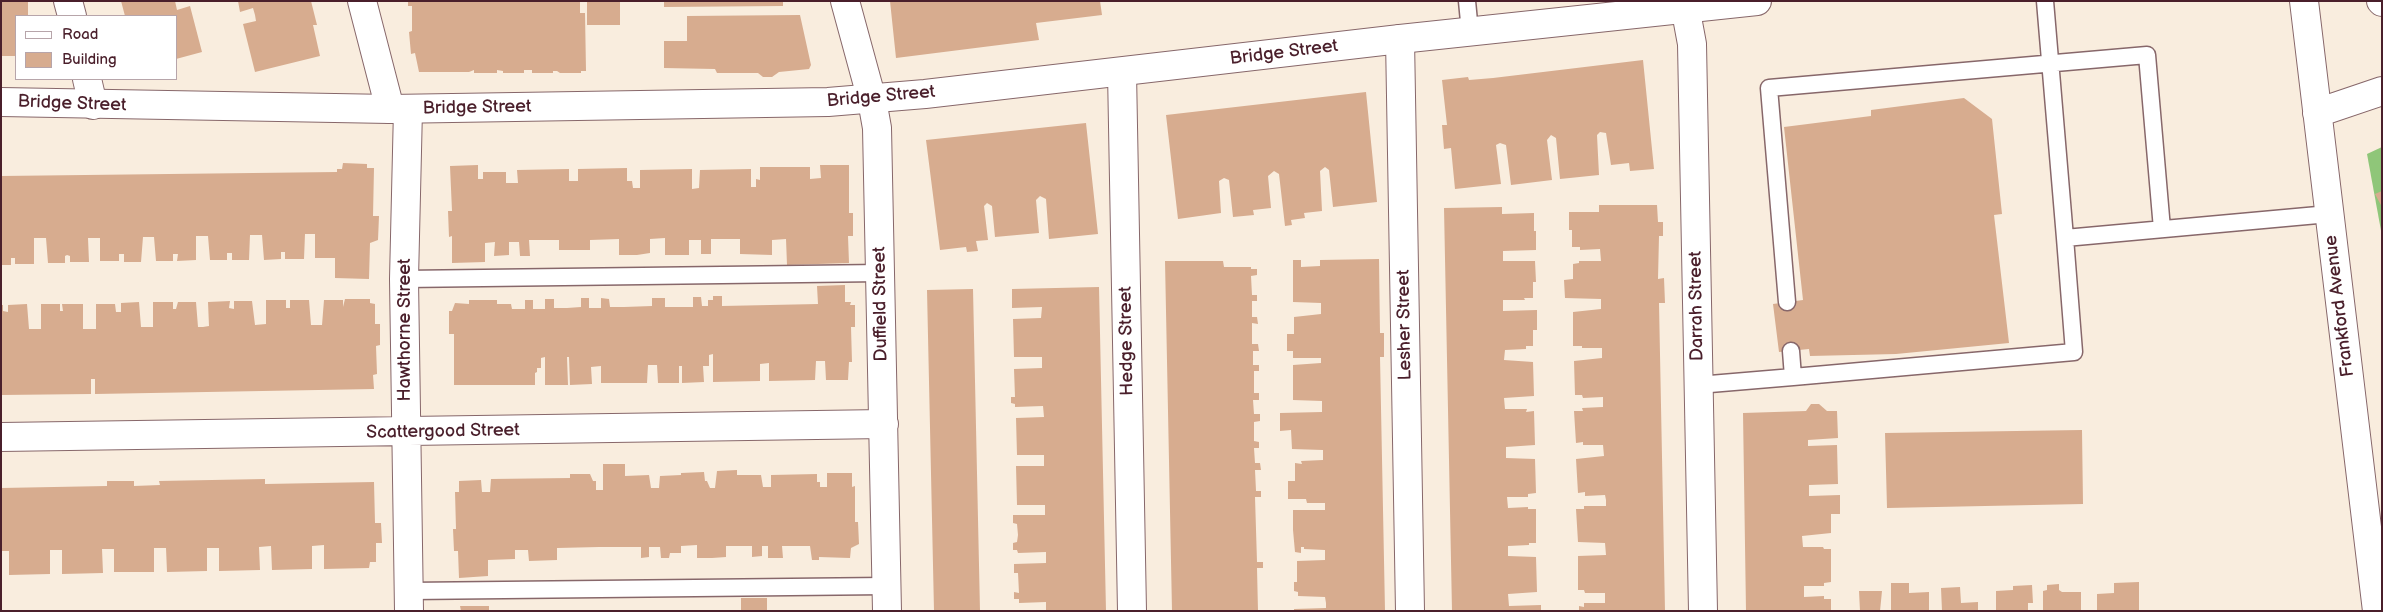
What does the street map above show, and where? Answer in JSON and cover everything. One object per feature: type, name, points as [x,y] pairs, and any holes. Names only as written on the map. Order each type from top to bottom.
[{"type":"street","points":[[68,1],[72,15]]},
{"type":"street","name":"Hawthorne Street","points":[[362,1],[399,109],[404,279],[409,601]]},
{"type":"street","name":"Duffield Street","points":[[845,1],[872,100],[877,128],[886,598]]},
{"type":"street","name":"Bridge Street","points":[[1,102],[399,109],[807,103],[872,100],[1685,6],[1757,1]]},
{"type":"street","name":"Frankford Avenue","points":[[2304,1],[2377,611]]},
{"type":"street","name":"Darrah Street","points":[[1685,6],[1692,44],[1703,611]]},
{"type":"street","name":"Lesher Street","points":[[1400,39],[1410,611]]},
{"type":"street","name":"Hedge Street","points":[[1122,72],[1132,611]]},
{"type":"street","points":[[87,80],[93,105]]},
{"type":"street","points":[[2317,113],[2382,91]]},
{"type":"street","name":"Scattergood Street","points":[[1,437],[884,424]]},
{"type":"lane","points":[[1467,1],[1470,32]]},
{"type":"lane","points":[[1698,385],[2074,352],[2045,1]]},
{"type":"lane","points":[[1787,302],[1769,88],[2148,55],[2162,229]]},
{"type":"lane","points":[[2065,238],[2329,214]]},
{"type":"lane","points":[[404,279],[881,273]]},
{"type":"lane","points":[[1791,351],[1793,377]]},
{"type":"lane","points":[[409,601],[886,598]]},
{"type":"green space","points":[[2382,147],[2382,236],[2367,154]]},
{"type":"building","points":[[1,1],[28,1],[28,15],[15,15],[15,56],[1,56]]},
{"type":"building","points":[[121,1],[175,1],[177,10],[190,6],[202,52],[178,58],[178,15],[125,15]]},
{"type":"building","points":[[238,1],[311,1],[317,25],[313,25],[320,56],[255,72],[243,24],[256,21],[255,15],[253,8],[240,12]]},
{"type":"building","points":[[408,1],[580,1],[580,13],[585,13],[586,71],[581,71],[581,73],[553,71],[553,73],[532,73],[532,70],[524,70],[524,73],[503,73],[503,71],[497,70],[497,73],[474,73],[474,70],[469,72],[419,72],[415,53],[411,54],[409,32],[412,31],[412,6],[408,6]]},
{"type":"building","points":[[587,1],[620,1],[620,25],[587,25]]},
{"type":"building","points":[[664,1],[783,1],[783,6],[664,7]]},
{"type":"building","points":[[890,1],[1100,1],[1102,15],[1036,23],[1039,40],[896,58]]},
{"type":"building","points":[[800,15],[811,65],[809,69],[779,72],[772,77],[763,77],[758,73],[717,73],[715,69],[664,68],[664,41],[687,41],[687,16]]},
{"type":"building","points":[[1643,60],[1654,169],[1630,171],[1629,163],[1611,165],[1606,133],[1600,132],[1597,135],[1599,175],[1560,179],[1556,138],[1551,135],[1547,140],[1552,180],[1511,185],[1506,145],[1500,143],[1496,145],[1501,184],[1455,189],[1451,148],[1444,149],[1442,125],[1447,125],[1442,80],[1468,77],[1469,80],[1493,78]]},
{"type":"building","points":[[1366,92],[1377,202],[1333,207],[1329,170],[1325,167],[1320,171],[1322,211],[1304,213],[1305,218],[1291,220],[1292,225],[1285,226],[1279,174],[1274,171],[1268,176],[1271,208],[1253,210],[1254,215],[1233,217],[1229,180],[1224,178],[1219,181],[1221,213],[1178,219],[1166,115]]},
{"type":"building","points":[[1964,98],[1992,119],[2002,214],[1994,215],[2009,343],[1896,354],[1810,356],[1809,349],[1779,352],[1773,304],[1803,300],[1784,127],[1871,116],[1871,110]]},
{"type":"building","points":[[1086,123],[1098,234],[1049,239],[1046,199],[1040,196],[1036,200],[1039,233],[995,237],[992,206],[987,203],[984,206],[988,240],[976,241],[978,251],[967,252],[966,247],[940,250],[926,140]]},
{"type":"building","points":[[343,163],[367,164],[367,168],[374,168],[373,216],[379,216],[378,240],[370,243],[369,279],[335,278],[335,258],[315,258],[315,234],[305,234],[304,259],[285,259],[285,252],[281,252],[281,259],[264,260],[262,235],[250,235],[249,260],[232,260],[232,253],[227,253],[227,260],[210,260],[208,236],[196,236],[196,260],[177,261],[178,254],[173,254],[173,261],[156,261],[154,237],[143,237],[141,262],[124,262],[124,254],[119,254],[119,261],[100,261],[100,238],[88,238],[89,262],[70,262],[70,256],[67,255],[65,256],[65,263],[48,263],[46,238],[34,238],[34,264],[15,264],[15,258],[11,258],[11,265],[1,265],[1,176],[337,172],[337,169],[342,169]]},
{"type":"building","points":[[478,165],[478,179],[483,179],[483,172],[506,172],[506,183],[518,183],[517,170],[569,169],[569,181],[578,181],[578,169],[627,168],[627,181],[632,181],[633,188],[640,188],[640,170],[692,169],[692,189],[699,188],[700,170],[751,169],[751,187],[756,187],[756,179],[760,180],[760,167],[810,167],[810,179],[821,178],[820,165],[849,165],[849,213],[853,213],[853,236],[848,236],[849,263],[787,265],[786,239],[772,240],[772,255],[740,254],[740,239],[711,239],[711,254],[701,254],[701,240],[689,240],[689,255],[665,255],[665,238],[650,239],[650,253],[637,255],[619,255],[619,239],[590,240],[590,250],[559,250],[559,240],[529,240],[530,256],[520,256],[519,242],[509,242],[509,255],[494,256],[495,242],[485,243],[485,262],[452,263],[452,236],[449,237],[448,211],[452,211],[450,166]]},
{"type":"building","points":[[2382,191],[2382,207],[2375,194]]},
{"type":"building","points":[[1599,205],[1657,205],[1658,222],[1663,222],[1663,236],[1659,236],[1658,279],[1664,278],[1665,303],[1659,303],[1665,611],[1579,611],[1579,606],[1584,607],[1584,603],[1605,603],[1605,593],[1585,593],[1584,590],[1578,590],[1578,556],[1606,555],[1605,543],[1578,542],[1576,509],[1584,509],[1584,506],[1606,506],[1606,500],[1605,495],[1585,496],[1585,492],[1578,493],[1576,459],[1604,456],[1603,445],[1583,445],[1583,442],[1576,443],[1574,411],[1583,411],[1582,408],[1603,407],[1603,397],[1583,398],[1582,395],[1575,395],[1574,361],[1602,358],[1602,348],[1573,346],[1573,312],[1601,309],[1601,299],[1565,298],[1564,280],[1573,279],[1573,264],[1579,263],[1579,261],[1601,261],[1600,249],[1580,250],[1580,247],[1572,247],[1572,230],[1569,230],[1569,212],[1599,212]]},
{"type":"building","points":[[1502,207],[1502,214],[1534,213],[1534,231],[1536,231],[1536,250],[1503,251],[1503,261],[1535,261],[1536,282],[1533,282],[1533,298],[1503,300],[1503,311],[1537,310],[1537,330],[1533,330],[1533,346],[1526,346],[1526,349],[1505,350],[1504,360],[1533,362],[1534,396],[1504,398],[1505,409],[1527,409],[1526,412],[1534,411],[1535,445],[1506,447],[1506,458],[1535,459],[1536,493],[1528,494],[1528,497],[1507,497],[1508,508],[1528,507],[1528,509],[1536,509],[1536,543],[1508,546],[1508,556],[1536,557],[1537,592],[1508,594],[1509,606],[1541,605],[1541,611],[1452,611],[1444,208]]},
{"type":"building","points":[[1379,259],[1380,333],[1384,333],[1384,357],[1380,357],[1385,611],[1294,611],[1294,609],[1326,608],[1326,603],[1325,597],[1298,596],[1298,592],[1294,591],[1294,582],[1297,582],[1297,561],[1325,560],[1325,550],[1304,549],[1304,547],[1301,547],[1301,553],[1295,552],[1293,510],[1325,510],[1325,503],[1307,503],[1306,499],[1288,499],[1288,481],[1295,481],[1295,463],[1302,464],[1301,461],[1323,460],[1323,450],[1292,449],[1291,430],[1280,431],[1280,413],[1322,412],[1322,401],[1293,400],[1293,365],[1321,363],[1321,358],[1293,358],[1293,351],[1287,351],[1287,334],[1294,334],[1294,317],[1321,314],[1321,303],[1293,302],[1293,260],[1301,260],[1301,267],[1320,266],[1320,260]]},
{"type":"building","points":[[1165,261],[1223,261],[1224,267],[1251,267],[1251,269],[1257,269],[1257,275],[1251,276],[1252,295],[1257,295],[1257,301],[1252,301],[1252,317],[1257,317],[1258,324],[1252,323],[1252,344],[1258,344],[1259,351],[1253,351],[1253,365],[1259,365],[1259,371],[1254,371],[1254,393],[1259,393],[1259,400],[1253,400],[1254,414],[1260,414],[1260,421],[1254,422],[1254,441],[1259,442],[1259,448],[1254,448],[1255,463],[1260,463],[1261,470],[1255,470],[1256,491],[1261,491],[1261,497],[1255,497],[1257,562],[1263,562],[1263,568],[1257,568],[1258,611],[1172,611]]},
{"type":"building","points":[[845,285],[845,302],[851,302],[850,305],[855,305],[855,327],[851,327],[852,362],[849,362],[848,380],[826,380],[825,361],[816,361],[815,380],[769,381],[769,363],[760,364],[760,381],[713,382],[713,354],[709,355],[709,366],[703,366],[704,382],[682,383],[682,366],[679,366],[679,383],[658,383],[657,365],[648,365],[647,383],[601,383],[601,366],[591,367],[592,384],[570,385],[569,357],[567,357],[568,385],[545,385],[545,357],[541,358],[541,368],[537,368],[535,373],[535,385],[454,385],[454,334],[449,334],[449,311],[452,311],[455,303],[469,304],[469,300],[497,300],[497,304],[511,304],[512,309],[525,309],[525,300],[533,300],[533,309],[545,309],[545,299],[554,299],[554,308],[567,308],[581,307],[581,298],[589,298],[589,308],[601,308],[601,298],[609,299],[610,307],[624,307],[652,306],[652,298],[665,298],[665,307],[693,307],[693,297],[701,297],[702,306],[708,306],[708,300],[713,300],[713,296],[722,296],[722,306],[818,304],[817,286]]},
{"type":"building","points":[[1099,287],[1106,611],[1046,611],[1046,602],[1019,603],[1019,599],[1014,599],[1014,592],[1019,593],[1018,573],[1014,573],[1014,564],[1046,563],[1046,552],[1018,553],[1017,550],[1013,550],[1013,543],[1017,542],[1018,535],[1017,524],[1013,523],[1013,515],[1045,515],[1045,505],[1017,505],[1016,466],[1044,466],[1044,455],[1017,455],[1016,418],[1044,417],[1043,406],[1015,407],[1015,404],[1011,403],[1011,397],[1015,397],[1014,369],[1042,368],[1042,357],[1014,357],[1013,319],[1041,318],[1042,307],[1012,308],[1012,289]]},
{"type":"building","points":[[973,289],[980,611],[934,611],[927,290]]},
{"type":"building","points":[[345,299],[370,299],[370,303],[375,304],[375,324],[380,324],[380,345],[376,346],[377,374],[373,375],[374,389],[95,394],[95,379],[91,379],[91,394],[1,395],[1,305],[3,305],[3,311],[8,312],[8,305],[27,304],[29,329],[41,329],[41,304],[60,304],[60,311],[63,311],[62,304],[83,304],[83,329],[96,329],[96,304],[115,304],[116,312],[121,312],[121,303],[139,302],[141,327],[153,327],[153,302],[173,302],[173,309],[176,309],[178,302],[196,302],[198,327],[203,327],[209,326],[208,302],[230,301],[229,308],[234,309],[234,301],[252,301],[255,325],[266,324],[266,300],[286,300],[286,308],[290,308],[290,300],[309,300],[311,325],[322,325],[324,300],[343,300],[343,307]]},
{"type":"building","points":[[1811,404],[1819,404],[1827,411],[1837,411],[1838,438],[1808,440],[1808,446],[1837,445],[1838,484],[1809,485],[1809,496],[1840,495],[1840,514],[1831,514],[1831,533],[1802,536],[1803,547],[1831,549],[1831,582],[1824,583],[1824,586],[1804,586],[1804,597],[1824,596],[1824,599],[1831,599],[1831,611],[1746,611],[1743,413],[1806,411]]},
{"type":"building","points":[[2082,430],[2083,504],[1887,508],[1885,433]]},
{"type":"building","points":[[603,464],[625,464],[625,476],[649,475],[651,488],[659,488],[660,476],[681,475],[681,473],[704,472],[705,481],[707,481],[710,488],[715,488],[717,471],[737,470],[737,475],[761,475],[763,487],[771,487],[771,475],[817,474],[817,482],[820,482],[820,487],[827,487],[827,473],[852,473],[852,487],[855,486],[855,522],[858,522],[859,544],[851,548],[850,558],[819,557],[819,560],[812,560],[810,546],[782,546],[783,558],[768,558],[768,546],[762,546],[762,556],[752,557],[752,546],[726,546],[726,557],[712,558],[697,558],[697,545],[681,546],[681,553],[670,553],[669,558],[661,558],[660,547],[649,547],[649,557],[641,558],[641,547],[557,548],[557,560],[529,561],[528,550],[515,550],[515,559],[488,560],[488,576],[459,578],[458,551],[454,551],[453,529],[456,529],[455,492],[459,492],[459,481],[481,480],[482,492],[490,492],[491,479],[570,478],[570,474],[590,474],[593,481],[596,481],[596,490],[603,490]]},
{"type":"building","points":[[265,479],[265,484],[374,482],[375,523],[381,523],[382,543],[376,543],[376,562],[370,562],[369,568],[324,569],[324,545],[312,546],[312,569],[272,570],[271,546],[259,547],[260,570],[219,571],[219,548],[207,548],[207,571],[167,572],[166,548],[154,548],[154,572],[114,572],[114,549],[102,549],[103,573],[62,574],[62,550],[50,550],[50,574],[9,575],[9,551],[1,551],[1,488],[107,486],[107,481],[134,481],[134,486],[160,485],[159,481]]},
{"type":"building","points":[[2139,582],[2139,611],[2097,611],[2097,594],[2114,593],[2114,583]]},
{"type":"building","points":[[1891,583],[1909,583],[1909,593],[1929,592],[1929,611],[1891,611]]},
{"type":"building","points":[[2059,584],[2059,590],[2062,592],[2081,592],[2081,611],[2043,611],[2043,591],[2047,590],[2047,585]]},
{"type":"building","points":[[2032,585],[2033,603],[2028,603],[2028,611],[1996,611],[1996,591],[2013,590],[2013,586]]},
{"type":"building","points":[[1960,587],[1961,603],[1978,602],[1978,611],[1942,611],[1941,588]]},
{"type":"building","points":[[1859,591],[1882,591],[1880,611],[1860,611]]},
{"type":"building","points":[[741,598],[767,598],[767,611],[741,611]]},
{"type":"building","points":[[460,606],[489,606],[489,611],[461,611]]}]
